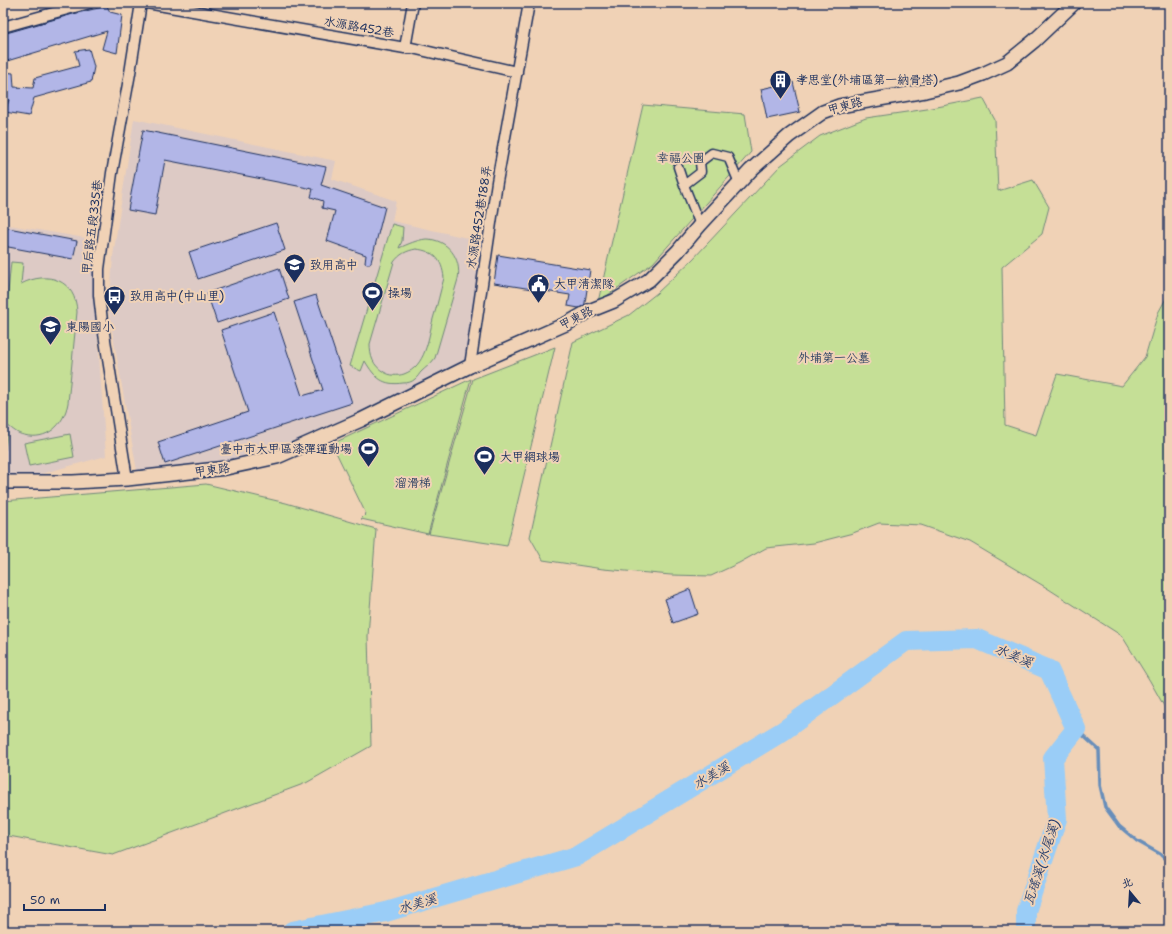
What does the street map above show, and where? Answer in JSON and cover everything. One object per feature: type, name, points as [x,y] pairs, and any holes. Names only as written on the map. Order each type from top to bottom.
[{"type":"street","points":[[3,26],[89,3]]},
{"type":"street","name":"甲后路五段335巷","points":[[127,479],[102,321],[99,295],[99,269],[112,172],[141,3]]},
{"type":"street","name":"水源路452巷","points":[[147,3],[412,48],[517,72]]},
{"type":"street","points":[[405,48],[414,3]]},
{"type":"street","name":"水源路452巷188弄","points":[[470,366],[497,182],[529,3]]},
{"type":"street","name":"甲東路","points":[[3,482],[73,482],[127,479],[226,468],[277,458],[361,420],[470,366],[614,301],[650,280],[751,170],[789,136],[823,112],[839,106],[925,91],[958,83],[983,74],[1007,63],[1034,41],[1074,3]]},
{"type":"street","points":[[684,185],[700,172],[700,162],[712,153],[728,157],[739,184]]},
{"type":"street","points":[[678,167],[700,225]]},
{"type":"shaded area","name":"致用高中","points":[[134,119],[336,161],[332,179],[396,201],[392,221],[485,242],[465,361],[336,424],[274,450],[218,463],[137,471],[109,313],[113,256]]},
{"type":"shaded area","name":"東陽國小","points":[[3,224],[91,239],[106,456],[37,475],[3,474]]},
{"type":"green space","name":"外埔第一公墓","points":[[983,98],[995,120],[998,191],[1033,180],[1049,207],[1042,234],[1002,267],[1005,425],[1036,435],[1057,374],[1122,386],[1145,357],[1158,313],[1169,293],[1169,715],[1122,636],[1047,588],[970,542],[921,525],[879,523],[853,533],[814,543],[766,548],[711,576],[671,575],[603,569],[543,560],[530,537],[573,342],[629,315],[657,293],[693,259],[780,166],[820,136],[866,118],[927,109]]},
{"type":"green space","name":"幸福公園","points":[[643,105],[745,114],[751,152],[653,263],[598,302]]},
{"type":"green space","name":"操場","points":[[392,224],[403,227],[402,241],[399,248],[416,241],[426,239],[441,242],[447,246],[458,264],[459,272],[435,358],[413,381],[407,383],[396,384],[380,380],[372,372],[365,361],[361,371],[350,366]],"holes":[[[416,249],[422,250],[436,257],[443,271],[444,278],[425,351],[417,365],[411,370],[402,375],[389,374],[380,370],[375,364],[372,357],[370,344],[394,262],[406,252]]]},
{"type":"green space","points":[[11,262],[23,263],[21,284],[31,280],[50,278],[66,285],[72,292],[77,312],[68,403],[63,418],[53,430],[40,436],[17,433],[8,426],[5,450],[3,450],[3,341]]},
{"type":"green space","points":[[555,347],[507,546],[429,534],[473,379]]},
{"type":"green space","name":"溜滑梯","points":[[471,379],[428,534],[361,519],[366,514],[332,444]]},
{"type":"green space","points":[[70,434],[74,457],[29,466],[24,443]]},
{"type":"green space","points":[[206,484],[286,503],[376,529],[368,636],[371,746],[306,783],[113,855],[3,835],[3,501]]},
{"type":"building","points":[[107,6],[110,12],[122,15],[117,53],[102,49],[107,31],[7,61],[3,54],[3,34]]},
{"type":"building","points":[[89,49],[94,67],[91,82],[34,98],[29,116],[5,112],[9,100],[3,99],[3,72],[13,73],[14,87],[33,88],[35,78],[79,66],[75,51]]},
{"type":"building","name":"孝思堂(外埔區第一納骨塔)","points":[[793,82],[800,112],[767,119],[761,89]]},
{"type":"building","points":[[143,130],[326,167],[321,185],[385,207],[370,264],[365,263],[366,255],[327,241],[335,211],[322,208],[323,201],[311,197],[313,189],[165,160],[155,215],[128,210]]},
{"type":"building","points":[[276,223],[285,250],[198,279],[189,252]]},
{"type":"building","points":[[3,227],[77,241],[73,259],[3,246]]},
{"type":"building","name":"大甲清潔隊","points":[[498,255],[590,270],[584,309],[568,306],[570,295],[494,283]]},
{"type":"building","points":[[279,268],[289,299],[217,323],[207,293]]},
{"type":"building","points":[[316,295],[352,403],[165,464],[158,442],[248,412],[221,330],[274,312],[302,396],[323,390],[294,302]]},
{"type":"building","points":[[690,589],[698,614],[673,623],[665,599]]},
{"type":"waterway","name":"水美溪","points":[[292,931],[386,912],[577,856],[783,731],[906,641],[977,639],[1049,670],[1076,729],[1053,758],[1057,819],[1026,911],[1026,931]]},
{"type":"waterway","points":[[1076,729],[1099,750],[1100,785],[1105,807],[1119,826],[1137,841],[1160,854],[1169,863]]},
{"type":"place","name":"孝思堂(外埔區第一納骨塔)","points":[[780,100]]},
{"type":"place","name":"致用高中","points":[[294,284]]},
{"type":"place","name":"大甲清潔隊","points":[[538,304]]},
{"type":"place","name":"操場","points":[[372,312]]},
{"type":"place","name":"致用高中(中山里)","points":[[114,316]]},
{"type":"place","name":"東陽國小","points":[[51,346]]},
{"type":"place","name":"臺中市大甲區漆彈運動場","points":[[368,468]]},
{"type":"place","name":"大甲網球場","points":[[485,476]]},
{"type":"water label","name":"瓦瑤溪(水尾溪)","points":[[1041,862]]}]
